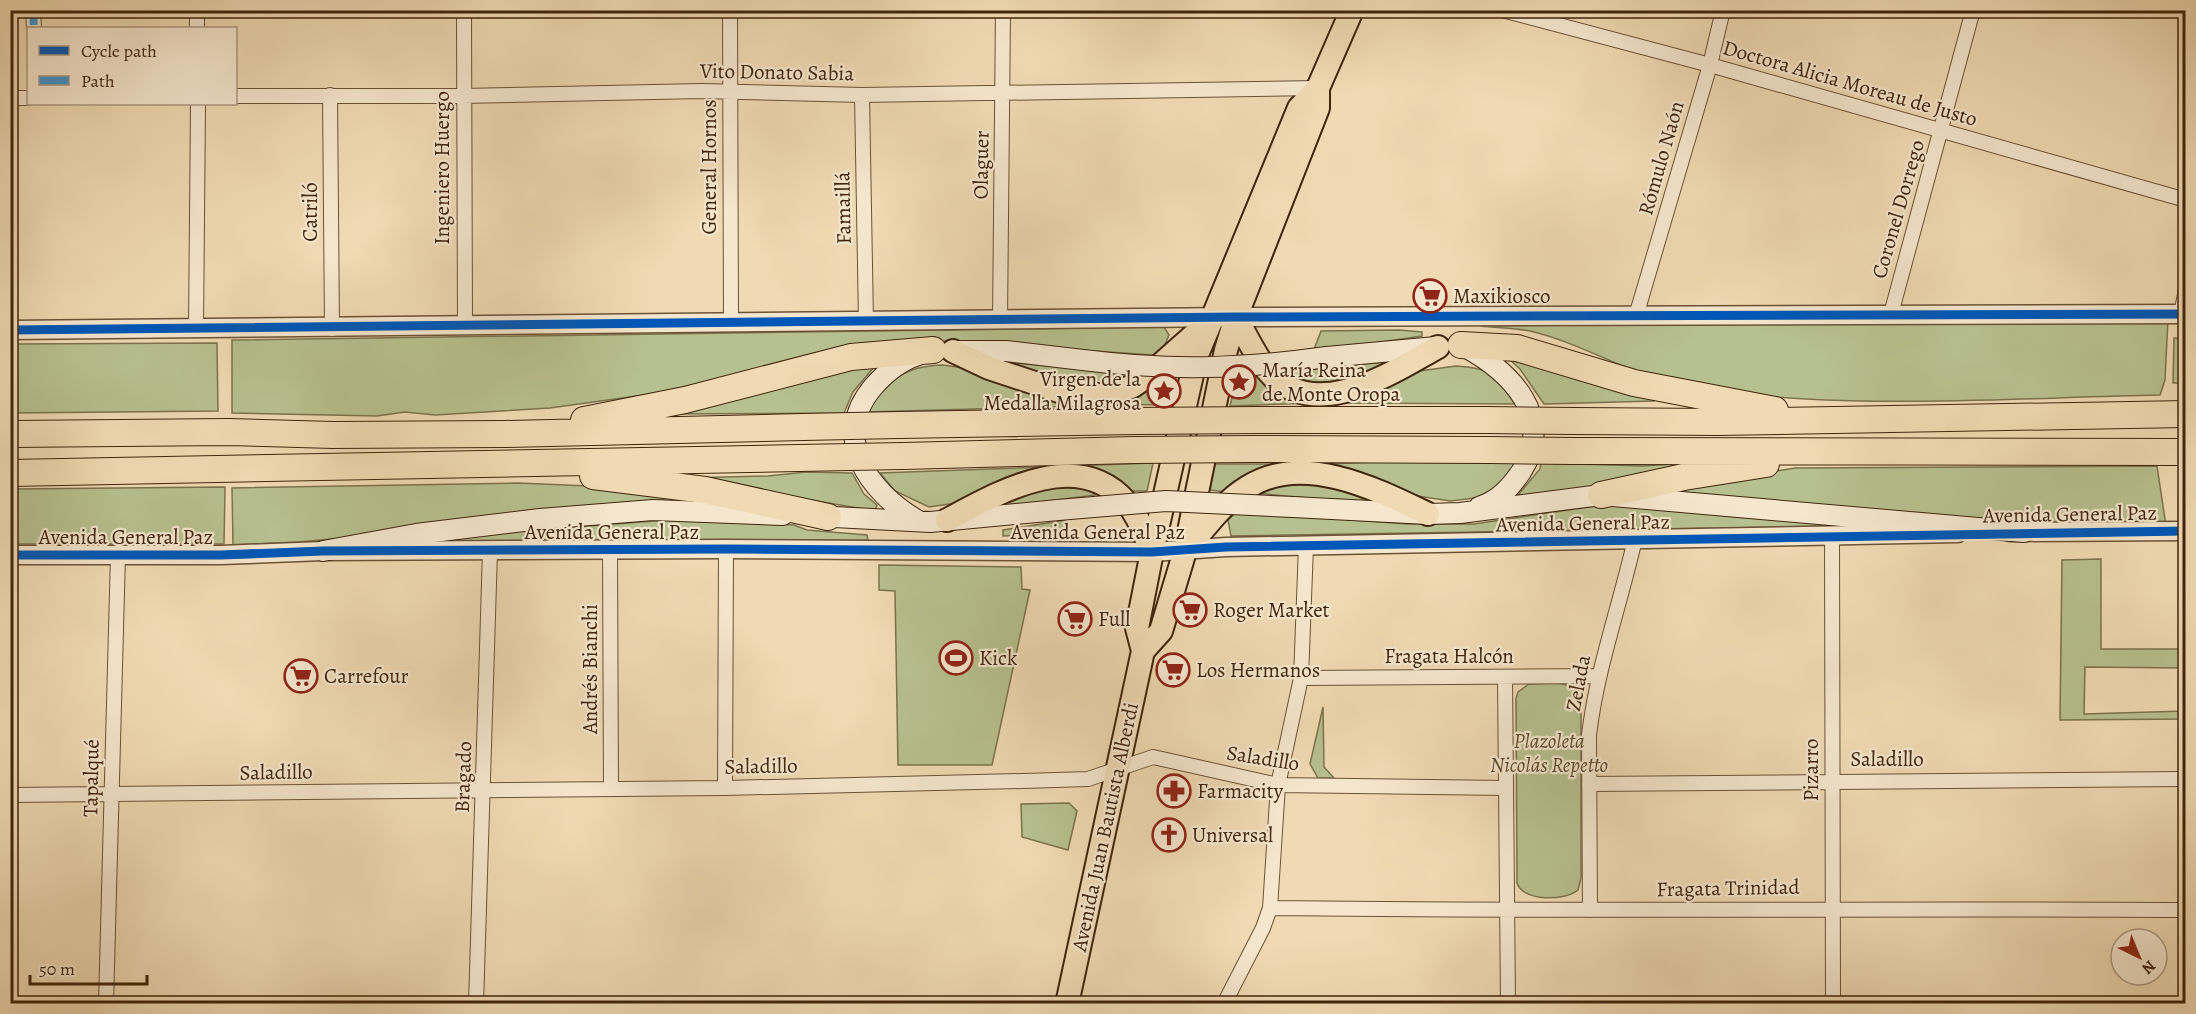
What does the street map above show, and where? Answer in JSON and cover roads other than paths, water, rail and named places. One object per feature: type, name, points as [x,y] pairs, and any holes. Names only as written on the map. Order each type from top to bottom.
[{"type":"highway","points":[[1450,346],[1517,348],[1634,383],[1840,421]]},
{"type":"highway","points":[[504,434],[644,409],[851,357],[943,351]]},
{"type":"highway","points":[[10,434],[229,432],[333,435],[504,434],[1137,421],[1840,421],[2186,414]]},
{"type":"highway","points":[[10,473],[507,465],[1134,450],[2186,452]]},
{"type":"highway","points":[[1601,495],[1684,477],[1829,453]]},
{"type":"highway","points":[[507,465],[705,490],[828,517]]},
{"type":"main road","points":[[1318,88],[1352,10]]},
{"type":"main road","name":"Avenida Juan Bautista Alberdi","points":[[1143,651],[1161,631],[1185,551],[1226,350],[1247,282],[1318,108],[1318,88]]},
{"type":"main road","name":"Avenida Juan Bautista Alberdi","points":[[1067,1004],[1143,651],[1137,628],[1196,357],[1299,108],[1318,88]]},
{"type":"main road","points":[[1236,317],[1267,369],[1287,386],[1310,394],[1348,391],[1450,346]]},
{"type":"main road","points":[[943,351],[1056,392],[1093,397],[1111,395],[1133,386],[1149,375],[1212,319]]},
{"type":"main road","points":[[919,522],[893,506],[881,494],[861,462],[854,443],[854,429],[868,393],[882,376],[905,360],[943,351],[1006,351],[1143,368],[1197,369],[1257,367],[1327,357],[1450,346],[1488,360],[1519,390],[1534,425],[1534,438],[1528,461],[1500,496],[1490,503],[1460,513]]},
{"type":"main road","points":[[1185,551],[1223,508],[1250,486],[1292,474],[1317,474],[1340,479],[1385,493],[1428,514]]},
{"type":"main road","points":[[947,520],[999,492],[1032,480],[1077,477],[1101,483],[1126,502],[1136,516],[1152,552]]},
{"type":"main road","points":[[323,551],[416,534],[540,519],[654,510],[919,522],[1166,501],[1428,514],[1460,513],[1601,495],[2024,532]]},
{"type":"street","points":[[33,10],[34,27]]},
{"type":"street","points":[[197,10],[197,27]]},
{"type":"street","name":"Ingeniero Huergo","points":[[464,10],[465,325]]},
{"type":"street","name":"General Hornos","points":[[730,10],[731,324]]},
{"type":"street","name":"Olaguer","points":[[1000,321],[1003,10]]},
{"type":"street","name":"Doctora Alicia Moreau de Justo","points":[[1502,10],[1710,65],[2186,200]]},
{"type":"street","name":"Rómulo Naón","points":[[1636,316],[1710,65],[1723,10]]},
{"type":"street","name":"Coronel Dorrego","points":[[1891,314],[1973,10]]},
{"type":"street","name":"Vito Donato Sabia","points":[[237,96],[463,96],[730,92],[862,94],[1318,88]]},
{"type":"street","name":"Famaillá","points":[[862,94],[866,322]]},
{"type":"street","name":"Catriló","points":[[330,95],[332,329]]},
{"type":"street","points":[[10,98],[27,98]]},
{"type":"street","points":[[196,329],[198,105]]},
{"type":"street","points":[[10,330],[332,329],[465,325],[1236,317],[2183,314],[2186,290]]},
{"type":"street","name":"Avenida General Paz","points":[[10,555],[221,555],[323,551],[610,549],[1152,552],[1306,546],[1635,539],[2186,531]]},
{"type":"street","name":"Pizarro","points":[[1832,536],[1833,1004]]},
{"type":"street","name":"Zelada","points":[[1590,910],[1589,735],[1598,676],[1635,539]]},
{"type":"street","points":[[1224,1004],[1263,928],[1270,908],[1278,786],[1301,678],[1306,546]]},
{"type":"street","name":"Andrés Bianchi","points":[[610,549],[612,789]]},
{"type":"street","points":[[725,788],[726,549]]},
{"type":"street","name":"Bragado","points":[[476,1004],[490,551]]},
{"type":"street","name":"Tapalqué","points":[[106,1004],[118,554]]},
{"type":"street","name":"Fragata Halcón","points":[[1301,678],[1598,676]]},
{"type":"street","points":[[1505,677],[1508,1004]]},
{"type":"street","name":"Saladillo","points":[[10,795],[725,788],[1088,779],[1153,757],[1278,786],[1506,789]]},
{"type":"street","name":"Saladillo","points":[[1589,784],[2186,779]]},
{"type":"street","name":"Fragata Trinidad","points":[[1270,908],[1507,911],[1832,908],[2186,910]]},
{"type":"place","name":"Maxikiosco","points":[[1430,296]]},
{"type":"place","name":"María Reina de Monte Oropa","points":[[1239,382]]},
{"type":"place","name":"Virgen de la Medalla Milagrosa","points":[[1164,391]]},
{"type":"place","name":"Roger Market","points":[[1190,610]]},
{"type":"place","name":"Full","points":[[1075,619]]},
{"type":"place","name":"Kick","points":[[956,658]]},
{"type":"place","name":"Los Hermanos","points":[[1173,670]]},
{"type":"place","name":"Carrefour","points":[[301,676]]},
{"type":"place","name":"Farmacity","points":[[1174,791]]},
{"type":"place","name":"Universal","points":[[1169,835]]},
{"type":"park label","name":"Plazoleta Nicolás Repetto","points":[[1549,753]]}]
